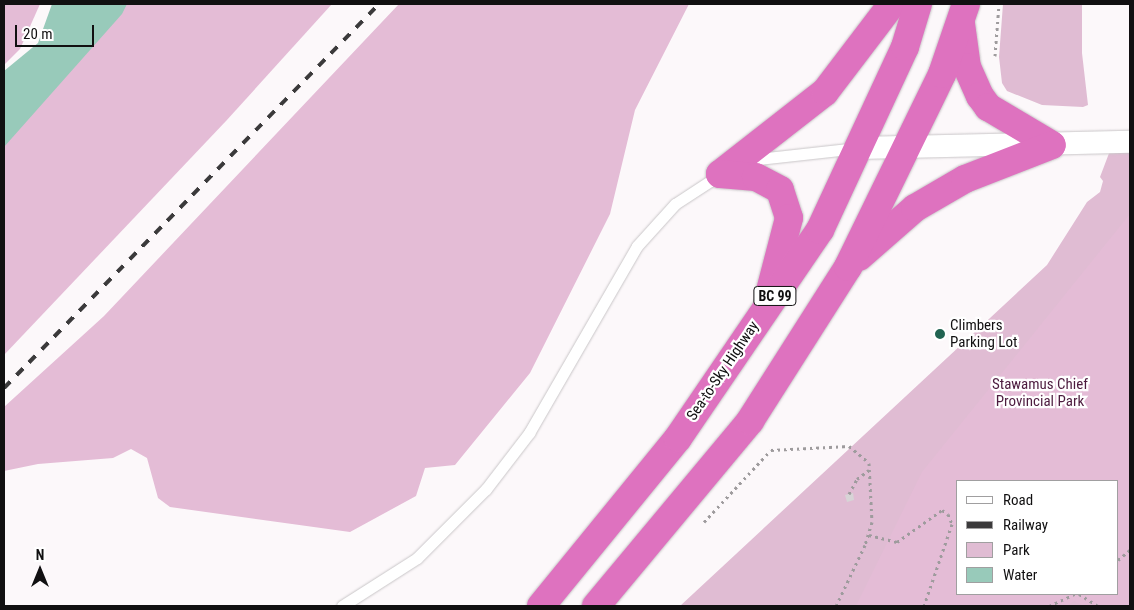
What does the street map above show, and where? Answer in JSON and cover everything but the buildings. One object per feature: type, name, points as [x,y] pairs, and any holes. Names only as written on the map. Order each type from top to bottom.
[{"type":"highway","points":[[720,174],[825,92],[892,4]]},
{"type":"highway","name":"Sea-to-Sky Highway","points":[[541,606],[678,438],[820,230],[904,47],[918,4]]},
{"type":"highway","points":[[964,12],[967,68],[980,96],[995,111],[1052,145]]},
{"type":"highway","name":"BC 99","points":[[596,606],[750,421],[848,267],[942,74],[964,12]]},
{"type":"highway","points":[[848,267],[915,208],[965,179],[1052,145]]},
{"type":"highway","points":[[720,174],[756,177],[780,190],[789,218],[764,312]]},
{"type":"street","points":[[859,148],[1130,142]]},
{"type":"lane","points":[[342,606],[417,558],[486,490],[528,433],[637,246],[675,204],[720,174],[753,158],[859,148]]},
{"type":"path","points":[[996,62],[999,4]]},
{"type":"path","points":[[698,530],[771,450],[850,446],[869,463],[872,522],[869,535],[836,606]]},
{"type":"path","points":[[849,494],[857,479],[870,470]]},
{"type":"path","points":[[869,535],[897,542],[942,510],[948,514],[952,524],[924,606]]},
{"type":"path","points":[[1119,559],[1130,550]]},
{"type":"path","points":[[1049,606],[1072,595]]},
{"type":"path","points":[[1081,595],[1098,606]]},
{"type":"green space","points":[[4,4],[40,4],[20,49],[4,65]]},
{"type":"green space","points":[[115,4],[332,4],[226,121],[4,355],[4,129]]},
{"type":"green space","points":[[399,4],[689,4],[635,110],[610,214],[530,373],[455,465],[425,468],[416,496],[350,532],[170,507],[158,498],[147,458],[131,449],[113,458],[38,464],[4,471],[4,407],[104,316]]},
{"type":"green space","points":[[1003,4],[1082,4],[1082,53],[1088,105],[1083,107],[1042,105],[1007,91],[1002,83],[999,57]]},
{"type":"green space","name":"Stawamus Chief Provincial Park","points":[[1130,146],[1130,606],[680,606],[1047,265],[1087,202],[1100,192],[1103,181],[1100,177],[1111,148]]},
{"type":"green space","points":[[1130,214],[1130,606],[1084,606],[1074,601],[1067,606],[856,606],[922,472]]},
{"type":"water","points":[[52,4],[127,4],[122,14],[4,147],[4,71],[38,43]]},
{"type":"railway","points":[[4,388],[379,4]]},
{"type":"place","name":"Climbers Parking Lot","points":[[940,334]]}]
